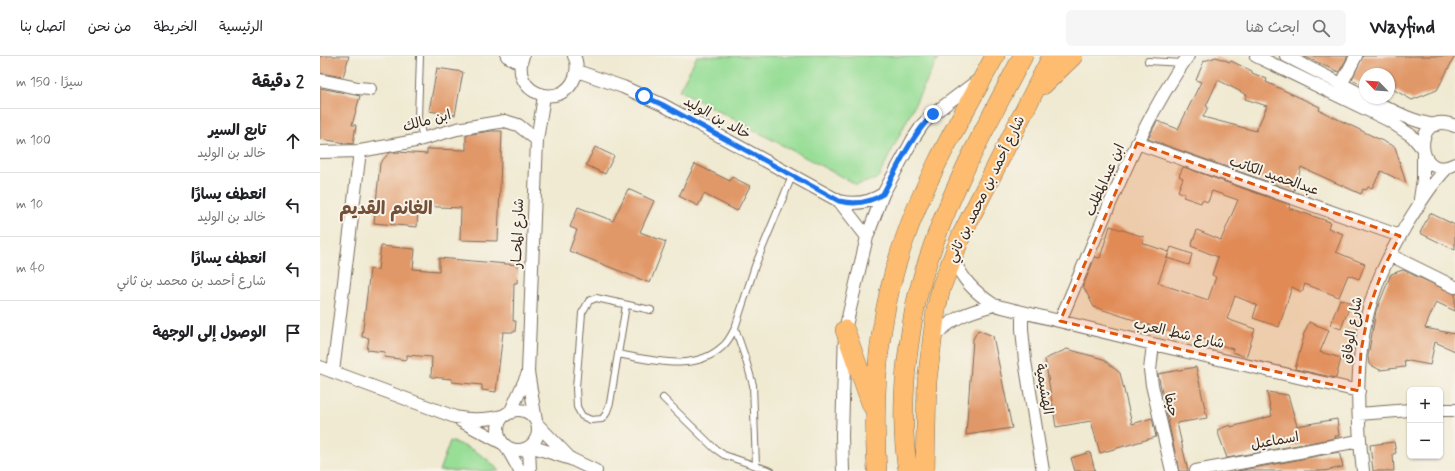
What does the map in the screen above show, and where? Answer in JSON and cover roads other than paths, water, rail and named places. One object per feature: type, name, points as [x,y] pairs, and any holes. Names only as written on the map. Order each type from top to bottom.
[{"type":"main road","points":[[878,471],[875,416],[878,366],[882,331],[894,270],[904,240],[932,173],[995,56]]},
{"type":"main road","points":[[908,471],[903,405],[913,319],[924,273],[932,246],[957,183],[1023,56]]},
{"type":"main road","name":"شارع أحمد بن محمد بن ثاني","points":[[925,471],[927,381],[932,338],[941,288],[952,257],[964,230],[1052,56]]},
{"type":"main road","points":[[1030,97],[1073,56]]},
{"type":"main road","points":[[845,330],[875,416]]},
{"type":"street","points":[[507,56],[522,60],[521,74],[525,84],[534,92],[544,96],[555,95],[566,90],[573,82],[577,71],[574,56]]},
{"type":"street","points":[[1256,56],[1388,120],[1412,136],[1432,164],[1439,167],[1453,166]]},
{"type":"street","points":[[1286,56],[1359,93]]},
{"type":"street","points":[[1342,85],[1356,56]]},
{"type":"street","name":"ابن عبدالمطلب","points":[[1060,321],[1137,143],[1161,97],[1186,60]]},
{"type":"street","name":"خالد بن الوليد","points":[[577,71],[623,87],[663,105],[839,201],[853,204],[863,203],[875,199],[883,194]]},
{"type":"street","points":[[843,471],[842,436],[845,330],[867,237],[883,194],[913,139],[923,124],[933,114],[985,75]]},
{"type":"street","points":[[320,80],[358,88],[370,88]]},
{"type":"street","name":"شارع المحــار","points":[[536,422],[528,372],[537,140],[544,96]]},
{"type":"street","points":[[1380,104],[1419,122],[1455,126]]},
{"type":"street","points":[[1423,150],[1422,142],[1426,133],[1455,114]]},
{"type":"street","name":"ابن مالك","points":[[320,152],[360,151],[415,141],[457,129],[505,121],[518,125],[537,140]]},
{"type":"street","name":"عبدالحميد الكاتب","points":[[1137,143],[1400,236]]},
{"type":"street","name":"شارع الوفاق","points":[[1419,204],[1423,179],[1423,150]]},
{"type":"street","points":[[333,372],[360,151]]},
{"type":"street","name":"شارع الوفاق","points":[[1363,471],[1359,441],[1359,391],[1361,351],[1367,316],[1375,289],[1400,236],[1436,179],[1453,166]]},
{"type":"street","name":"خالد بن الوليد","points":[[839,201],[867,237]]},
{"type":"street","points":[[1390,255],[1455,287]]},
{"type":"street","name":"شارع شط العرب","points":[[952,257],[959,272],[969,285],[982,297],[994,305],[1152,344],[1359,391]]},
{"type":"street","points":[[932,338],[954,320],[967,313],[994,305]]},
{"type":"street","name":"الهشيمية","points":[[1022,312],[1025,362],[1043,471]]},
{"type":"street","name":"حيفا","points":[[1152,344],[1150,370],[1152,385],[1172,471]]},
{"type":"street","points":[[320,367],[455,417],[511,449],[523,450],[529,447],[538,434],[536,422]]},
{"type":"street","name":"شارع المحــار","points":[[508,414],[528,372]]},
{"type":"street","points":[[1359,414],[1407,410]]},
{"type":"street","points":[[1443,410],[1455,410]]},
{"type":"street","points":[[455,417],[474,420],[487,419],[520,411],[524,412],[533,417],[571,459]]},
{"type":"street","points":[[508,414],[500,424],[499,435],[520,471]]},
{"type":"street","name":"اسماعيل","points":[[1196,471],[1359,441]]},
{"type":"street","points":[[529,447],[571,459],[596,471]]},
{"type":"street","points":[[529,447],[530,471]]},
{"type":"lane","points":[[420,56],[418,118],[423,138]]},
{"type":"lane","points":[[1148,61],[1186,60]]},
{"type":"lane","points":[[618,354],[663,362],[696,361],[712,355],[725,345],[735,328],[755,266],[792,176]]},
{"type":"lane","points":[[626,305],[610,403],[606,414],[602,419],[591,420],[582,416],[577,407],[576,388],[582,313],[589,301],[596,298],[608,299],[626,305],[651,310]]},
{"type":"lane","points":[[735,328],[753,385],[756,466]]},
{"type":"lane","points":[[663,398],[714,448],[724,455],[771,471]]},
{"type":"district","name":"الغانم القديم","points":[[386,209]]}]
